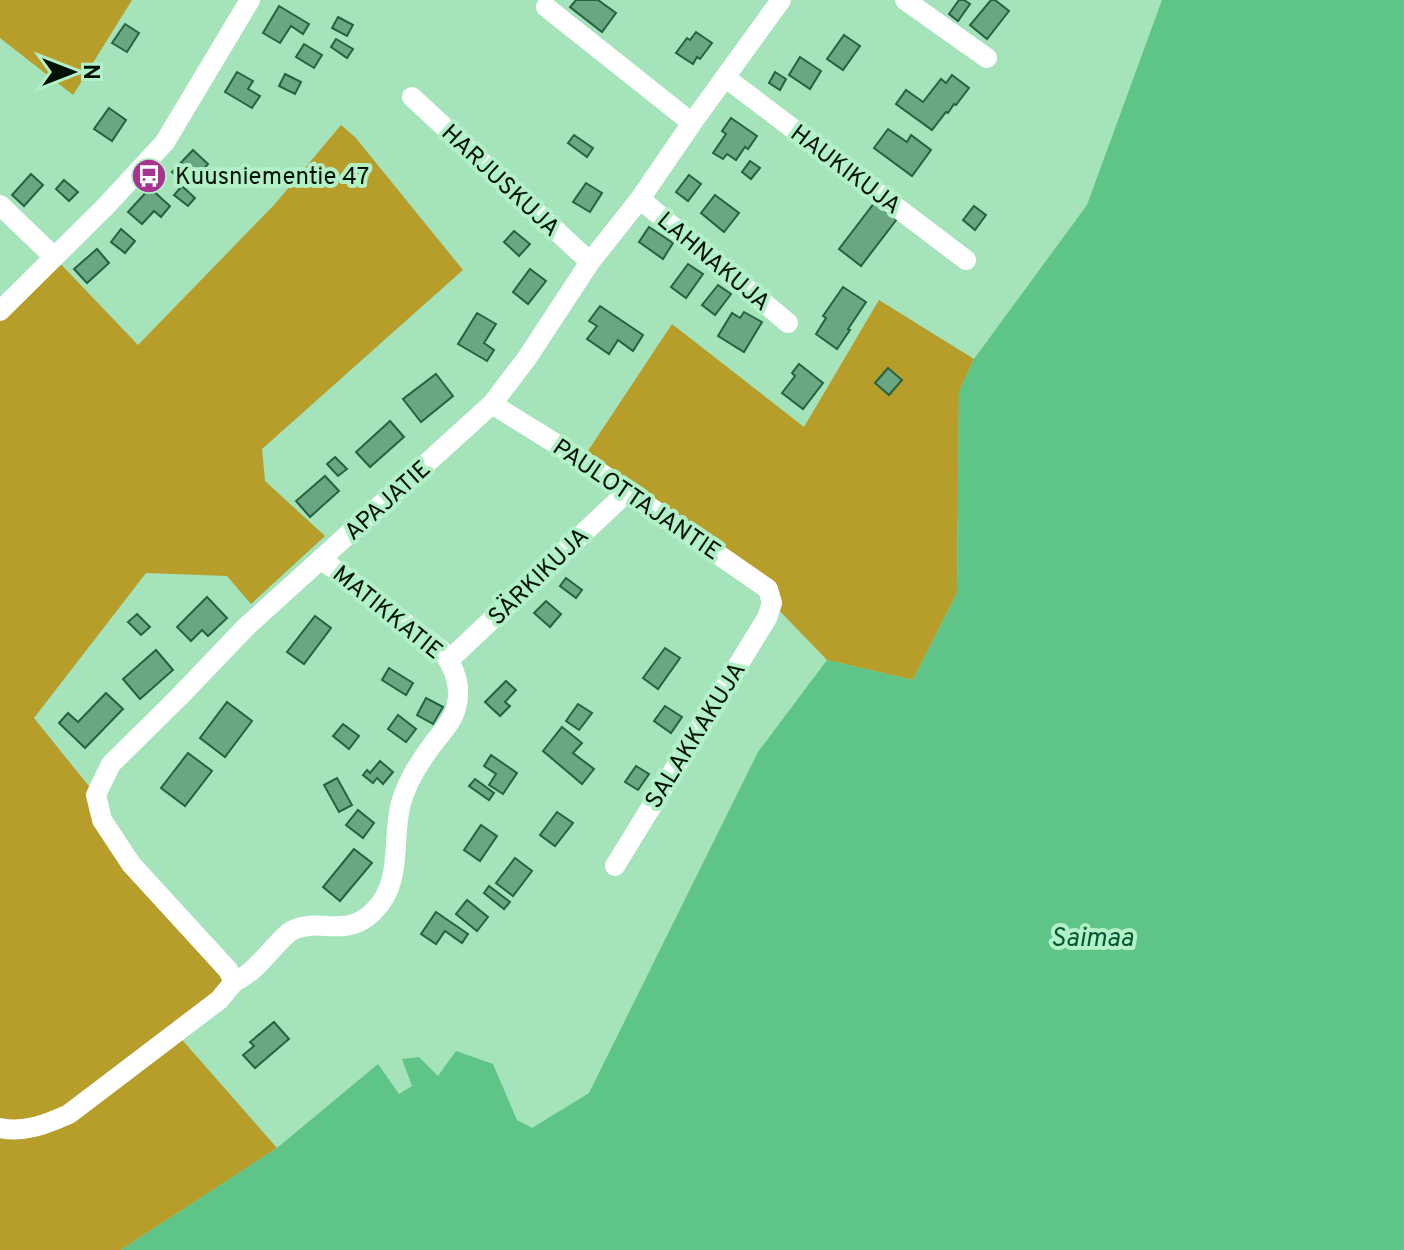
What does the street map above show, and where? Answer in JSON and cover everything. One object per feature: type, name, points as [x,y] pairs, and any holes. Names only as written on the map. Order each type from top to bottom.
[{"type":"street","points":[[0,311],[106,206],[165,142],[250,0]]},
{"type":"street","name":"APAJATIE","points":[[231,976],[131,864],[102,820],[96,795],[111,764],[246,627],[492,404],[527,358],[590,262],[640,199],[781,0]]},
{"type":"street","points":[[905,0],[987,58]]},
{"type":"street","points":[[546,7],[692,123]]},
{"type":"street","name":"HAUKIKUJA","points":[[726,78],[966,260]]},
{"type":"street","name":"HARJUSKUJA","points":[[412,97],[590,262]]},
{"type":"street","name":"LAHNAKUJA","points":[[640,199],[788,323]]},
{"type":"street","points":[[0,205],[54,257]]},
{"type":"street","name":"PAULOTTAJANTIE","points":[[492,404],[582,460],[768,589],[772,603]]},
{"type":"street","name":"SÄRKIKUJA","points":[[449,660],[627,492]]},
{"type":"street","name":"MATIKKATIE","points":[[0,1128],[11,1130],[44,1126],[69,1114],[219,1000],[231,976],[245,977],[289,932],[305,926],[343,928],[356,924],[382,902],[395,869],[402,800],[425,754],[456,711],[459,691],[455,671],[442,651],[321,559]]},
{"type":"street","name":"SALAKKAKUJA","points":[[615,866],[767,618],[772,603]]},
{"type":"shaded area","points":[[0,0],[132,0],[73,95],[0,38]]},
{"type":"shaded area","points":[[341,125],[355,137],[463,270],[262,449],[265,481],[325,536],[251,604],[227,576],[146,573],[34,718],[96,795],[102,820],[234,982],[177,1034],[277,1148],[121,1250],[0,1250],[0,311],[54,257],[138,345],[274,205]]},
{"type":"shaded area","points":[[879,300],[974,359],[959,392],[957,593],[913,680],[827,660],[772,603],[582,460],[672,324],[804,427]]},
{"type":"water","name":"Saimaa","points":[[1162,0],[1404,0],[1404,1250],[121,1250],[277,1148],[378,1064],[399,1094],[412,1086],[402,1059],[419,1057],[438,1076],[456,1051],[493,1064],[517,1120],[532,1128],[589,1093],[758,752],[827,660],[913,680],[957,593],[959,392],[974,359],[1087,205]]},
{"type":"building","points":[[576,0],[598,0],[616,13],[602,32],[570,7]]},
{"type":"building","points":[[959,0],[970,4],[958,21],[949,14]]},
{"type":"building","points":[[991,0],[1009,11],[987,39],[970,25]]},
{"type":"building","points":[[279,6],[309,24],[303,34],[291,26],[280,43],[263,33]]},
{"type":"building","points":[[338,17],[353,25],[347,36],[332,28]]},
{"type":"building","points":[[125,24],[139,33],[127,52],[112,43]]},
{"type":"building","points":[[696,32],[712,43],[693,64],[676,53]]},
{"type":"building","points":[[844,35],[860,46],[843,70],[827,59]]},
{"type":"building","points":[[336,39],[353,49],[347,58],[331,47]]},
{"type":"building","points":[[304,44],[322,55],[314,68],[296,57]]},
{"type":"building","points":[[800,57],[821,71],[810,89],[789,75]]},
{"type":"building","points":[[237,72],[253,81],[248,89],[260,96],[252,108],[225,92]]},
{"type":"building","points":[[775,72],[786,79],[780,90],[769,83]]},
{"type":"building","points":[[285,74],[301,82],[295,94],[279,86]]},
{"type":"building","points":[[952,75],[969,88],[932,130],[896,104],[906,90],[923,102],[941,79],[946,83]]},
{"type":"building","points":[[109,108],[126,120],[112,141],[94,129]]},
{"type":"building","points":[[731,118],[757,136],[736,160],[727,154],[723,159],[713,153],[726,134],[722,131]]},
{"type":"building","points":[[888,129],[907,142],[911,135],[931,150],[912,176],[874,148]]},
{"type":"building","points":[[574,135],[593,148],[587,157],[568,143]]},
{"type":"building","points":[[193,150],[208,164],[188,187],[172,172]]},
{"type":"building","points":[[750,161],[760,168],[751,179],[742,172]]},
{"type":"building","points":[[31,174],[43,185],[24,206],[12,195]]},
{"type":"building","points":[[689,175],[701,184],[688,201],[676,192]]},
{"type":"building","points":[[64,180],[78,192],[69,201],[56,189]]},
{"type":"building","points":[[586,183],[602,193],[590,212],[573,202]]},
{"type":"building","points":[[182,186],[195,198],[188,206],[174,195]]},
{"type":"building","points":[[150,188],[170,206],[161,217],[154,211],[142,224],[128,212]]},
{"type":"building","points":[[715,195],[739,213],[724,232],[701,213]]},
{"type":"building","points":[[875,202],[897,219],[861,266],[839,249]]},
{"type":"building","points":[[974,206],[986,215],[975,230],[963,220]]},
{"type":"building","points":[[649,227],[673,243],[663,259],[639,242]]},
{"type":"building","points":[[121,229],[135,241],[125,253],[111,242]]},
{"type":"building","points":[[514,231],[530,244],[519,256],[504,242]]},
{"type":"building","points":[[97,249],[109,263],[87,283],[74,269]]},
{"type":"building","points":[[688,264],[703,274],[686,298],[671,287]]},
{"type":"building","points":[[530,269],[546,281],[528,304],[513,292]]},
{"type":"building","points":[[718,285],[731,294],[715,315],[702,305]]},
{"type":"building","points":[[843,287],[866,302],[837,349],[816,334],[826,318],[823,316]]},
{"type":"building","points":[[600,306],[643,335],[633,351],[618,340],[609,354],[587,339],[597,326],[589,321]]},
{"type":"building","points":[[744,312],[762,322],[744,352],[718,336],[732,313],[740,318]]},
{"type":"building","points":[[477,313],[496,324],[484,343],[494,350],[487,361],[458,344]]},
{"type":"building","points":[[799,364],[823,383],[803,409],[782,393],[795,376],[792,373]]},
{"type":"building","points":[[888,368],[902,380],[889,395],[875,383]]},
{"type":"building","points":[[436,374],[453,396],[421,422],[403,399]]},
{"type":"building","points":[[390,421],[404,437],[370,467],[356,452]]},
{"type":"building","points":[[335,457],[347,469],[338,476],[327,464]]},
{"type":"building","points":[[325,476],[339,491],[310,517],[296,501]]},
{"type":"building","points":[[566,578],[582,590],[576,598],[560,586]]},
{"type":"building","points":[[207,597],[227,618],[208,636],[202,630],[191,641],[177,627]]},
{"type":"building","points":[[546,601],[561,614],[550,627],[534,613]]},
{"type":"building","points":[[137,614],[150,627],[141,635],[128,622]]},
{"type":"building","points":[[315,616],[331,628],[304,664],[287,652]]},
{"type":"building","points":[[665,648],[680,658],[658,689],[643,678]]},
{"type":"building","points":[[156,650],[173,670],[140,699],[123,679]]},
{"type":"building","points":[[389,668],[413,683],[406,695],[382,680]]},
{"type":"building","points":[[506,681],[516,690],[505,702],[510,706],[500,716],[485,702]]},
{"type":"building","points":[[106,693],[123,709],[85,748],[59,723],[68,713],[78,722]]},
{"type":"building","points":[[426,698],[443,707],[433,724],[417,715]]},
{"type":"building","points":[[227,702],[252,721],[225,757],[200,738]]},
{"type":"building","points":[[578,704],[592,713],[579,730],[566,721]]},
{"type":"building","points":[[665,706],[682,717],[671,733],[654,721]]},
{"type":"building","points":[[398,715],[416,729],[406,742],[388,729]]},
{"type":"building","points":[[343,724],[359,736],[349,749],[333,736]]},
{"type":"building","points":[[562,727],[582,743],[573,753],[594,769],[582,784],[543,751]]},
{"type":"building","points":[[188,753],[212,771],[185,806],[161,788]]},
{"type":"building","points":[[491,755],[517,773],[503,794],[489,785],[496,774],[484,766]]},
{"type":"building","points":[[380,761],[393,772],[383,784],[377,778],[373,783],[363,775],[367,770],[370,773]]},
{"type":"building","points":[[636,766],[649,774],[638,790],[625,782]]},
{"type":"building","points":[[337,778],[352,805],[339,812],[324,785]]},
{"type":"building","points":[[475,779],[494,793],[489,800],[469,786]]},
{"type":"building","points":[[358,810],[374,823],[363,838],[346,825]]},
{"type":"building","points":[[557,812],[573,823],[555,846],[540,835]]},
{"type":"building","points":[[481,825],[497,836],[480,861],[464,850]]},
{"type":"building","points":[[354,849],[372,863],[340,901],[323,887]]},
{"type":"building","points":[[515,858],[532,871],[513,896],[496,883]]},
{"type":"building","points":[[489,886],[510,902],[504,909],[484,893]]},
{"type":"building","points":[[467,900],[488,917],[477,931],[456,914]]},
{"type":"building","points":[[436,912],[468,934],[462,943],[445,931],[436,944],[421,934]]},
{"type":"building","points":[[274,1022],[289,1039],[255,1068],[243,1055],[254,1046],[250,1042]]},
{"type":"place","name":"Kuusniementie 47","points":[[149,176]]}]
